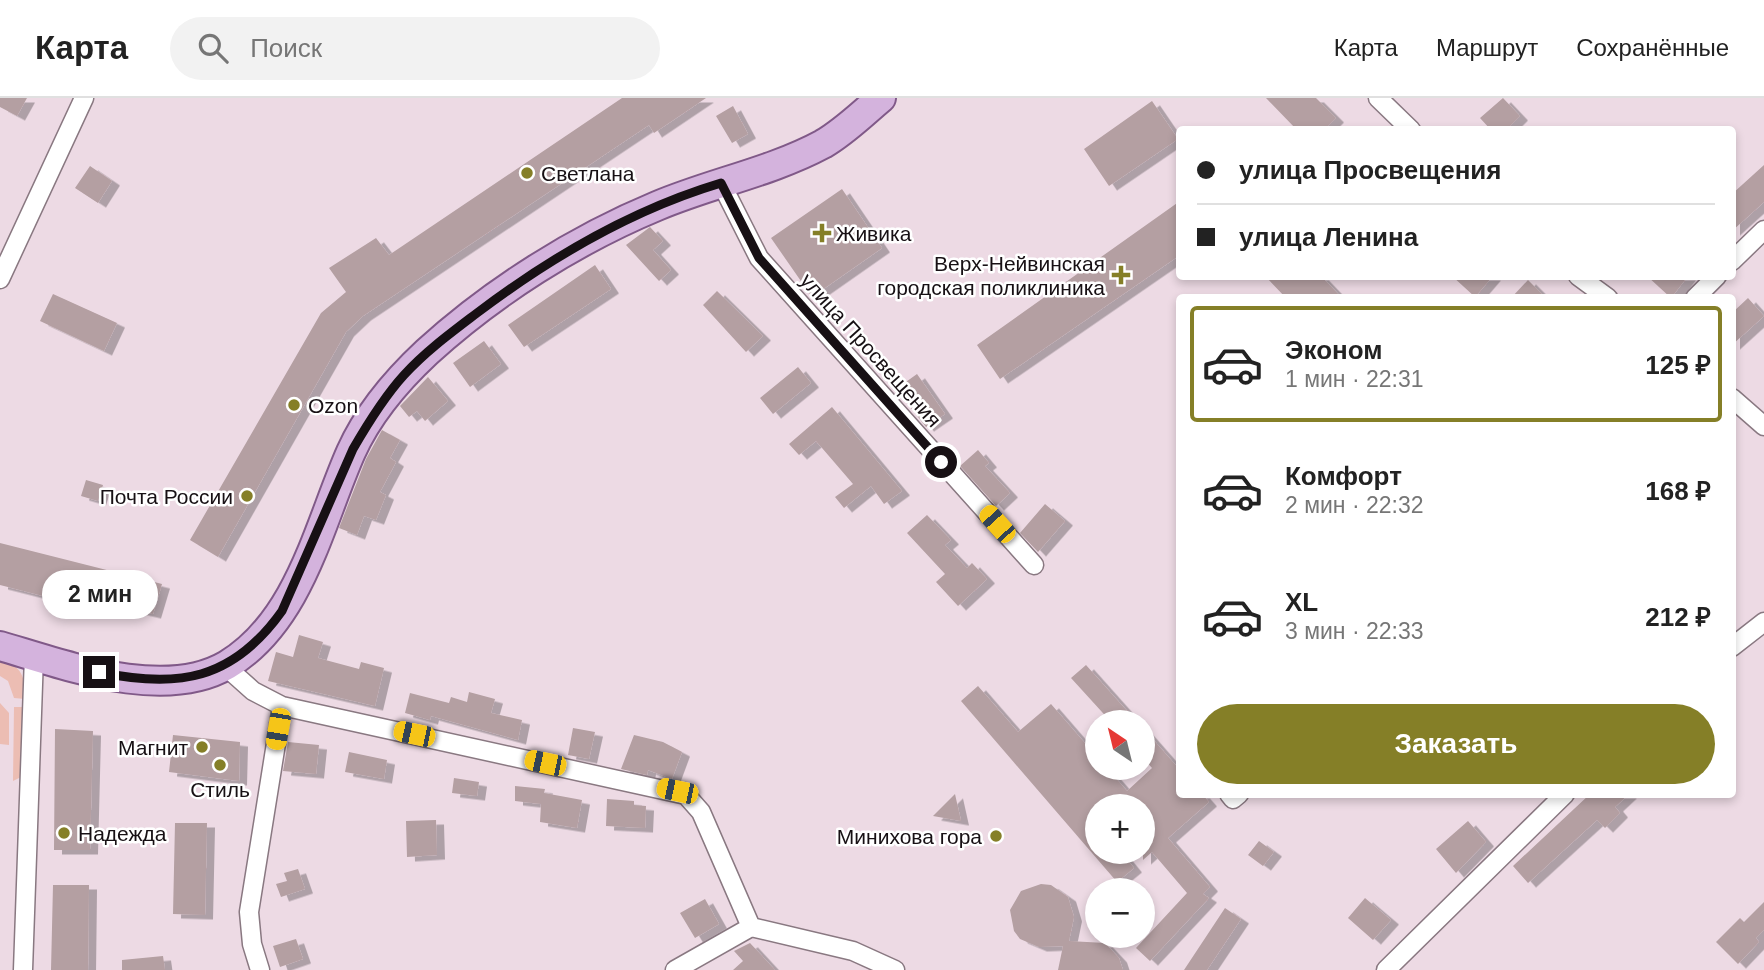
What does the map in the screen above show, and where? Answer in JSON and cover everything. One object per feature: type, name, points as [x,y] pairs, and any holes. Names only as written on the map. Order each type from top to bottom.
[{"type":"main road","points":[[0,646],[142,680],[191,678],[225,666],[258,640],[282,611],[353,449],[383,401],[428,351],[509,289],[585,240],[656,206],[785,161],[823,144],[881,98]]},
{"type":"street","points":[[0,279],[84,98]]},
{"type":"street","points":[[1382,99],[1407,126]]},
{"type":"street","name":"улица Просвещения","points":[[721,183],[748,240],[766,268],[1034,565]]},
{"type":"street","points":[[1736,257],[1764,230]]},
{"type":"street","points":[[1583,280],[1603,294]]},
{"type":"street","points":[[1699,294],[1713,280]]},
{"type":"street","points":[[1736,402],[1764,426]]},
{"type":"street","points":[[1736,644],[1764,622]]},
{"type":"street","points":[[23,970],[34,656]]},
{"type":"street","points":[[225,666],[253,691],[282,706],[677,791],[693,801],[701,812],[751,927]]},
{"type":"street","points":[[260,970],[252,944],[248,912],[282,706]]},
{"type":"street","points":[[1386,970],[1561,798]]},
{"type":"street","points":[[674,970],[751,927],[853,951],[895,970]]},
{"type":"shaded area","points":[[0,660],[18,669],[23,679],[25,699],[14,698],[8,681],[0,676]]},
{"type":"shaded area","points":[[0,703],[9,713],[9,745],[0,744]]},
{"type":"shaded area","points":[[14,707],[24,707],[21,777],[13,781]]},
{"type":"building","points":[[0,98],[27,98],[17,116],[0,107]]},
{"type":"building","points":[[622,98],[706,98],[654,133],[649,125],[363,316],[346,332],[218,557],[190,540],[321,313],[346,292],[329,268],[376,238],[389,255]]},
{"type":"building","points":[[1266,98],[1316,98],[1336,118],[1328,126],[1293,126]]},
{"type":"building","points":[[1503,98],[1520,116],[1510,126],[1487,126],[1480,118]]},
{"type":"building","points":[[1152,101],[1176,136],[1176,140],[1109,186],[1084,149]]},
{"type":"building","points":[[733,106],[748,134],[732,143],[716,116]]},
{"type":"building","points":[[1764,165],[1764,202],[1736,227],[1736,190]]},
{"type":"building","points":[[90,166],[112,181],[98,203],[75,188]]},
{"type":"building","points":[[842,189],[882,248],[812,297],[771,238]]},
{"type":"building","points":[[1176,204],[1176,258],[1000,379],[977,345]]},
{"type":"building","points":[[650,227],[663,241],[653,250],[671,270],[659,281],[626,245]]},
{"type":"building","points":[[595,265],[611,289],[524,347],[508,325]]},
{"type":"building","points":[[1269,280],[1325,280],[1338,294],[1282,294]]},
{"type":"building","points":[[1456,280],[1490,280],[1478,294],[1472,294]]},
{"type":"building","points":[[1528,280],[1542,294],[1515,294]]},
{"type":"building","points":[[1651,280],[1685,280],[1674,294],[1667,294]]},
{"type":"building","points":[[717,291],[763,336],[746,352],[703,305]]},
{"type":"building","points":[[53,294],[117,323],[104,351],[40,321]]},
{"type":"building","points":[[1748,298],[1764,316],[1736,341],[1736,309]]},
{"type":"building","points":[[484,341],[501,364],[470,387],[453,363]]},
{"type":"building","points":[[798,367],[811,383],[773,414],[760,398]]},
{"type":"building","points":[[917,374],[945,414],[926,427],[896,389]]},
{"type":"building","points":[[428,377],[448,401],[425,421],[417,411],[409,417],[400,406]]},
{"type":"building","points":[[832,407],[902,491],[884,504],[871,486],[844,508],[835,497],[853,484],[816,441],[799,455],[789,444]]},
{"type":"building","points":[[382,430],[400,440],[390,458],[396,462],[380,492],[386,495],[376,520],[364,516],[357,535],[339,528],[366,459]]},
{"type":"building","points":[[978,450],[989,463],[985,466],[1010,493],[996,506],[960,466]]},
{"type":"building","points":[[86,480],[103,485],[98,501],[81,496]]},
{"type":"building","points":[[1045,504],[1065,521],[1038,552],[1020,533]]},
{"type":"building","points":[[927,515],[951,540],[945,545],[967,568],[972,563],[987,579],[958,606],[936,582],[945,574],[907,533]]},
{"type":"building","points":[[0,543],[162,584],[153,614],[57,591],[55,599],[0,585]]},
{"type":"building","points":[[299,635],[323,642],[318,658],[359,669],[361,662],[384,668],[375,706],[268,681],[276,652],[293,657]]},
{"type":"building","points":[[1086,665],[1126,710],[1100,710],[1071,678]]},
{"type":"building","points":[[978,686],[1018,732],[1051,704],[1085,743],[1085,780],[1117,780],[1127,791],[1139,780],[1155,780],[1155,742],[1176,765],[1176,798],[1206,798],[1209,802],[1168,838],[1210,887],[1203,894],[1209,898],[1150,961],[1136,948],[1155,948],[1155,928],[1187,893],[1155,856],[1155,794],[1085,794],[1085,845],[961,701]]},
{"type":"building","points":[[469,692],[495,699],[491,713],[522,720],[518,740],[431,716],[430,720],[405,713],[410,693],[449,703],[451,697],[467,702]]},
{"type":"building","points":[[573,728],[595,732],[589,759],[568,755]]},
{"type":"building","points":[[55,729],[93,731],[90,850],[54,850]]},
{"type":"building","points":[[173,735],[240,742],[239,781],[169,772]]},
{"type":"building","points":[[634,735],[663,742],[682,752],[672,779],[648,770],[647,775],[621,769]]},
{"type":"building","points":[[288,742],[319,745],[316,774],[283,771]]},
{"type":"building","points":[[349,752],[387,760],[384,779],[345,772]]},
{"type":"building","points":[[454,778],[479,782],[477,796],[452,793]]},
{"type":"building","points":[[515,786],[545,789],[544,793],[582,800],[577,828],[540,822],[541,804],[515,801]]},
{"type":"building","points":[[955,794],[961,821],[933,816]]},
{"type":"building","points":[[1586,798],[1625,798],[1615,807],[1620,813],[1605,828],[1597,820],[1528,883],[1513,866]]},
{"type":"building","points":[[607,799],[634,801],[634,805],[646,806],[645,828],[606,826]]},
{"type":"building","points":[[436,820],[437,855],[407,857],[406,821]]},
{"type":"building","points":[[1468,821],[1486,842],[1456,873],[1436,849]]},
{"type":"building","points":[[175,823],[207,823],[205,915],[173,914]]},
{"type":"building","points":[[1259,841],[1274,852],[1263,866],[1248,855]]},
{"type":"building","points":[[1101,864],[1131,864],[1134,868],[1122,878],[1114,878]]},
{"type":"building","points":[[298,869],[305,889],[281,897],[276,884],[287,881],[284,873]]},
{"type":"building","points":[[1041,884],[1051,885],[1068,897],[1074,917],[1069,941],[1085,942],[1085,948],[1110,948],[1119,958],[1123,970],[1058,970],[1063,946],[1039,947],[1020,939],[1014,931],[1010,910],[1021,891]]},
{"type":"building","points":[[53,885],[89,885],[88,970],[51,970]]},
{"type":"building","points":[[1365,898],[1391,920],[1373,940],[1348,918]]},
{"type":"building","points":[[705,899],[719,924],[695,938],[680,913]]},
{"type":"building","points":[[1764,902],[1764,930],[1756,938],[1759,942],[1738,964],[1716,942],[1740,918],[1744,922]]},
{"type":"building","points":[[1225,908],[1241,919],[1207,970],[1184,970]]},
{"type":"building","points":[[296,939],[303,959],[280,967],[273,946]]},
{"type":"building","points":[[750,943],[775,970],[733,970],[743,961],[734,951]]},
{"type":"building","points":[[163,956],[165,970],[122,970],[122,960]]},
{"type":"place","name":"Светлана","points":[[527,173]]},
{"type":"place","name":"Живика","points":[[822,233]]},
{"type":"place","name":"Верх-Нейвинская городская поликлиника","points":[[1121,275]]},
{"type":"place","name":"Ozon","points":[[294,405]]},
{"type":"place","name":"Почта России","points":[[247,496]]},
{"type":"place","name":"Магнит","points":[[202,747]]},
{"type":"place","name":"Стиль","points":[[220,765]]},
{"type":"place","name":"Надежда","points":[[64,833]]},
{"type":"place","name":"Минихова гора","points":[[996,836]]},
{"type":"route","points":[[99,672],[142,680],[191,678],[225,666],[243,653],[258,640],[282,611],[353,449],[366,426],[405,374],[428,351],[509,289],[585,240],[656,206],[721,183],[759,258],[941,462]]}]
